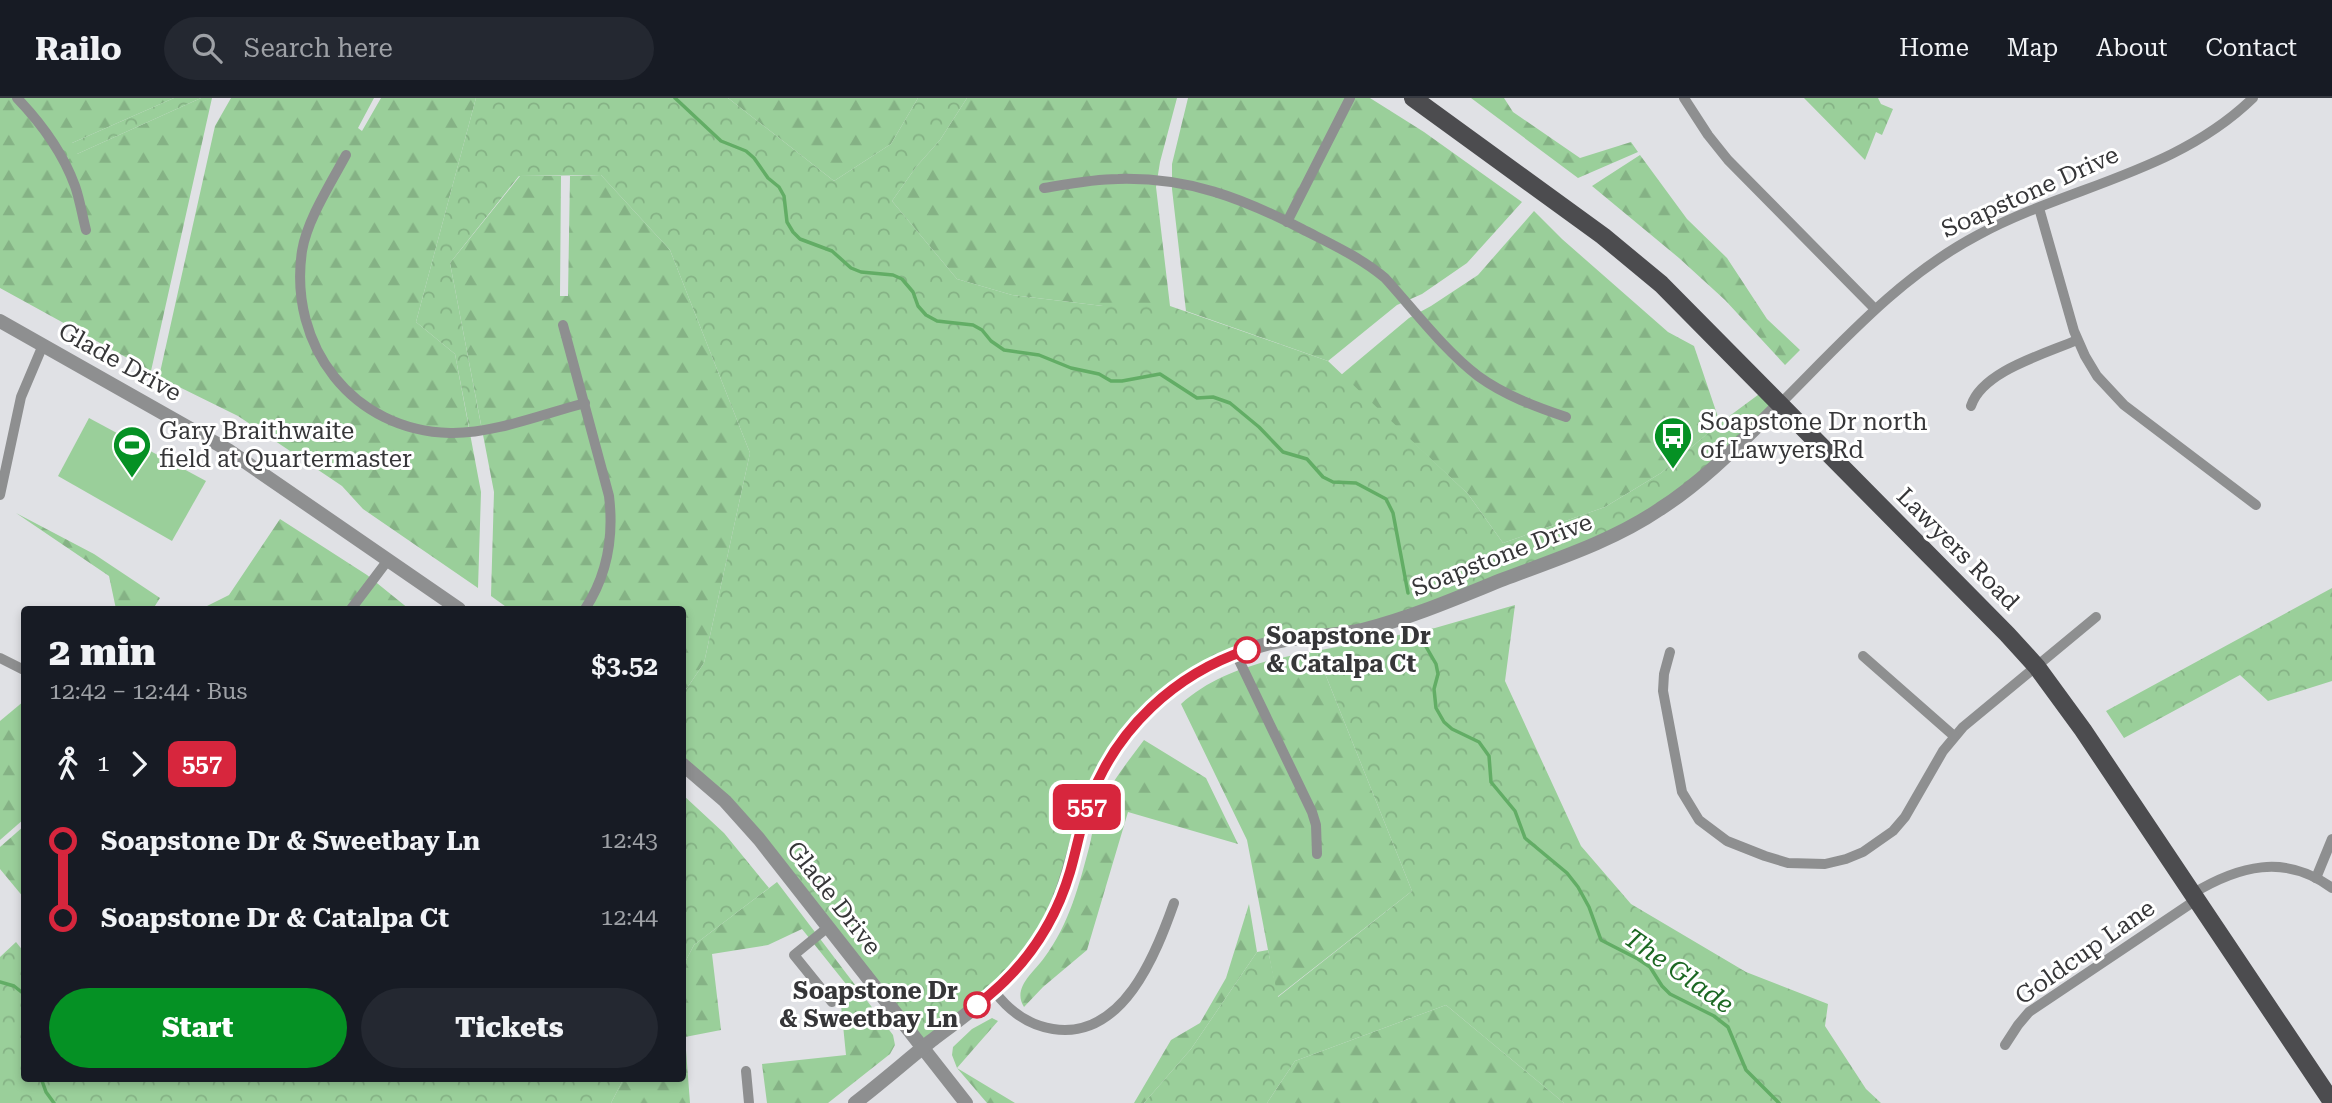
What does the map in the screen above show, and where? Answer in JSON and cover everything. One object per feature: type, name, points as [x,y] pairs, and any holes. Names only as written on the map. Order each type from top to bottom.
[{"type":"main road","name":"Lawyers Road","points":[[1413,98],[1633,259],[1661,284],[2007,634],[2036,667],[2082,730],[2332,1102]]},
{"type":"street","points":[[17,98],[64,162],[75,187],[86,230]]},
{"type":"street","points":[[1287,222],[1350,98]]},
{"type":"street","points":[[1684,98],[1728,160],[1875,309]]},
{"type":"street","name":"Soapstone Drive","points":[[855,1103],[995,992],[1035,946],[1055,910],[1070,872],[1089,802],[1099,777],[1118,745],[1144,713],[1165,695],[1201,670],[1236,654],[1296,638],[1364,630],[1400,619],[1599,542],[1658,511],[1693,486],[1875,309],[1902,285],[1949,251],[1980,233],[2177,153],[2221,126],[2253,98]]},
{"type":"street","points":[[346,155],[306,234],[300,272],[303,313],[309,333],[328,368],[341,385],[356,399],[391,421],[427,431],[475,431],[585,403]]},
{"type":"street","points":[[1044,188],[1120,178],[1178,182],[1233,197],[1287,222],[1373,268],[1463,363],[1479,376],[1520,399],[1566,417]]},
{"type":"street","points":[[2039,208],[2077,340],[2097,376],[2124,405],[2256,505]]},
{"type":"street","name":"Glade Drive","points":[[0,321],[199,432],[455,606]]},
{"type":"street","points":[[563,325],[609,496],[612,517],[608,560],[587,606]]},
{"type":"street","points":[[1971,406],[1981,388],[1990,379],[2077,340]]},
{"type":"street","points":[[0,495],[4,455],[21,397],[43,345]]},
{"type":"street","points":[[353,606],[388,560]]},
{"type":"street","points":[[1670,652],[1664,674],[1664,691],[1682,792],[1690,807],[1710,830],[1727,841],[1788,863],[1825,864],[1846,859],[1879,843],[1905,817],[1954,736],[2096,617]]},
{"type":"street","points":[[1236,654],[1312,812],[1316,825],[1317,854]]},
{"type":"street","points":[[1863,656],[1954,736]]},
{"type":"street","points":[[0,658],[21,668]]},
{"type":"street","name":"Glade Drive","points":[[686,767],[741,818],[966,1103]]},
{"type":"street","points":[[2316,878],[2332,839]]},
{"type":"street","name":"Goldcup Lane","points":[[2005,1045],[2029,1012],[2215,880],[2248,869],[2287,868],[2316,878],[2332,888]]},
{"type":"street","points":[[995,992],[1016,1014],[1043,1027],[1073,1029],[1100,1020],[1122,1002],[1143,973],[1160,941],[1174,902]]},
{"type":"street","points":[[827,928],[794,956],[832,1002]]},
{"type":"street","points":[[746,1070],[749,1103]]},
{"type":"green space","points":[[0,98],[174,98],[72,143],[77,154],[201,98],[212,98],[151,371],[0,288]]},
{"type":"green space","points":[[174,98],[201,98],[64,162],[56,148],[72,143]]},
{"type":"green space","points":[[231,98],[374,98],[358,128],[362,131],[381,98],[476,98],[416,322],[455,354],[481,492],[478,588],[363,509],[342,486],[238,416],[159,377],[215,126]]},
{"type":"green space","points":[[476,98],[728,98],[834,181],[891,144],[918,98],[967,98],[940,140],[916,167],[892,201],[957,279],[1012,295],[1103,306],[1170,306],[1328,361],[1468,494],[1503,543],[1605,507],[1661,473],[1720,423],[1766,389],[1780,404],[1658,511],[1424,610],[1296,638],[1201,670],[1118,745],[1035,946],[922,1048],[797,887],[686,767],[686,690],[704,663],[750,453],[670,250],[601,175],[519,176],[450,263],[482,430],[470,432],[455,354],[416,322]]},
{"type":"green space","points":[[728,98],[918,98],[891,144],[834,181]]},
{"type":"green space","points":[[967,98],[1177,98],[1156,187],[1170,306],[1103,306],[1012,295],[957,279],[892,201],[916,167],[940,140]]},
{"type":"green space","points":[[1188,98],[1370,98],[1424,132],[1522,202],[1467,263],[1422,294],[1397,305],[1328,361],[1186,311],[1172,189],[1172,164]]},
{"type":"green space","points":[[1471,98],[1504,98],[1513,112],[1580,158],[1631,142],[1638,152],[1578,178]]},
{"type":"green space","points":[[1804,98],[1878,98],[1881,104],[1893,109],[1882,135],[1876,132],[1865,160]]},
{"type":"green space","points":[[1640,155],[1687,219],[1727,258],[1767,319],[1800,350],[1785,365],[1725,300],[1592,186]]},
{"type":"green space","points":[[601,175],[670,250],[750,453],[704,663],[686,690],[686,606],[505,606],[491,596],[494,492],[450,263],[520,176],[561,176],[560,296],[568,296],[570,176]]},
{"type":"green space","points":[[1534,211],[1668,332],[1694,346],[1720,423],[1661,473],[1605,507],[1503,543],[1468,494],[1341,375],[1409,318],[1478,275]]},
{"type":"green space","name":"Gary Braithwaite field at Quartermaster","points":[[89,418],[206,481],[172,541],[58,476]]},
{"type":"green space","points":[[16,513],[94,554],[160,598],[155,606],[115,606],[109,576]]},
{"type":"green space","points":[[280,519],[367,575],[405,606],[207,606],[229,595]]},
{"type":"green space","points":[[2332,588],[2332,681],[2268,701],[2240,675],[2124,738],[2106,711]]},
{"type":"green space","points":[[1515,605],[1505,681],[1581,846],[1631,904],[1746,972],[1828,1004],[1825,1026],[1866,1089],[1881,1103],[1564,1103],[1446,1005],[1295,1061],[1267,1103],[1144,1103],[1191,1049],[1257,952],[1268,950],[1278,997],[1412,891],[1316,651],[1435,628]]},
{"type":"green space","points":[[1316,651],[1412,891],[1277,997],[1247,840],[1181,704],[1211,683],[1244,668]]},
{"type":"green space","points":[[21,704],[21,822],[0,840],[0,721]]},
{"type":"green space","points":[[1144,740],[1206,778],[1238,844],[1128,812],[1087,950],[1024,1007],[1021,1000],[1022,987],[1061,931],[1073,903],[1100,807],[1116,778]]},
{"type":"green space","points":[[686,798],[724,833],[769,888],[694,945],[686,960]]},
{"type":"green space","points":[[21,829],[21,894],[0,869],[0,847]]},
{"type":"green space","points":[[777,882],[893,1035],[895,1045],[890,1054],[828,1103],[767,1103],[762,1064],[846,1055],[841,1005],[854,994],[802,929],[768,945],[712,954],[721,1030],[686,1037],[686,960],[694,945]]},
{"type":"green space","points":[[1249,904],[1257,952],[1191,1049],[1144,1103],[1134,1103],[1171,1040],[1200,1023],[1226,978]]},
{"type":"green space","points":[[16,942],[21,948],[21,1082],[622,1082],[611,1103],[0,1103],[0,957]]},
{"type":"green space","points":[[1446,1005],[1564,1103],[1267,1103],[1295,1061]]},
{"type":"green space","points":[[992,1018],[998,1021],[957,1068],[952,1055],[953,1047],[972,1029]]},
{"type":"green space","points":[[686,1050],[690,1103],[611,1103],[622,1082],[686,1082]]},
{"type":"green space","points":[[957,1068],[1015,1103],[987,1103]]},
{"type":"waterway","name":"The Glade","points":[[675,98],[721,141],[746,151],[754,158],[768,178],[779,187],[784,196],[787,222],[800,239],[832,251],[851,268],[861,272],[893,275],[902,279],[926,315],[937,321],[973,325],[1004,350],[1039,355],[1071,368],[1099,374],[1111,381],[1160,374],[1197,398],[1213,397],[1230,403],[1283,452],[1307,459],[1323,477],[1333,482],[1356,483],[1386,499],[1393,513],[1408,593]]},
{"type":"waterway","name":"The Glade","points":[[1417,631],[1436,664],[1436,708],[1444,722],[1452,729],[1479,742],[1489,756],[1491,782],[1515,811],[1525,838],[1567,873],[1578,887],[1589,907],[1601,940],[1650,967],[1670,994],[1714,1016],[1728,1027],[1746,1070],[1779,1103]]},
{"type":"waterway","points":[[0,982],[14,986],[21,992]]},
{"type":"waterway","points":[[42,1082],[54,1103]]},
{"type":"bus line","name":"557","points":[[977,1005],[995,992],[1018,968],[1049,923],[1070,872],[1094,788],[1127,733],[1144,713],[1176,686],[1216,662],[1247,650]]},
{"type":"place","name":"Soapstone Dr north of Lawyers Rd","points":[[1673,470]]},
{"type":"place","name":"Gary Braithwaite field at Quartermaster","points":[[132,479]]},
{"type":"place","name":"Soapstone Dr & Catalpa Ct","points":[[1247,650]]},
{"type":"place","name":"Soapstone Dr & Sweetbay Ln","points":[[977,1005]]}]
